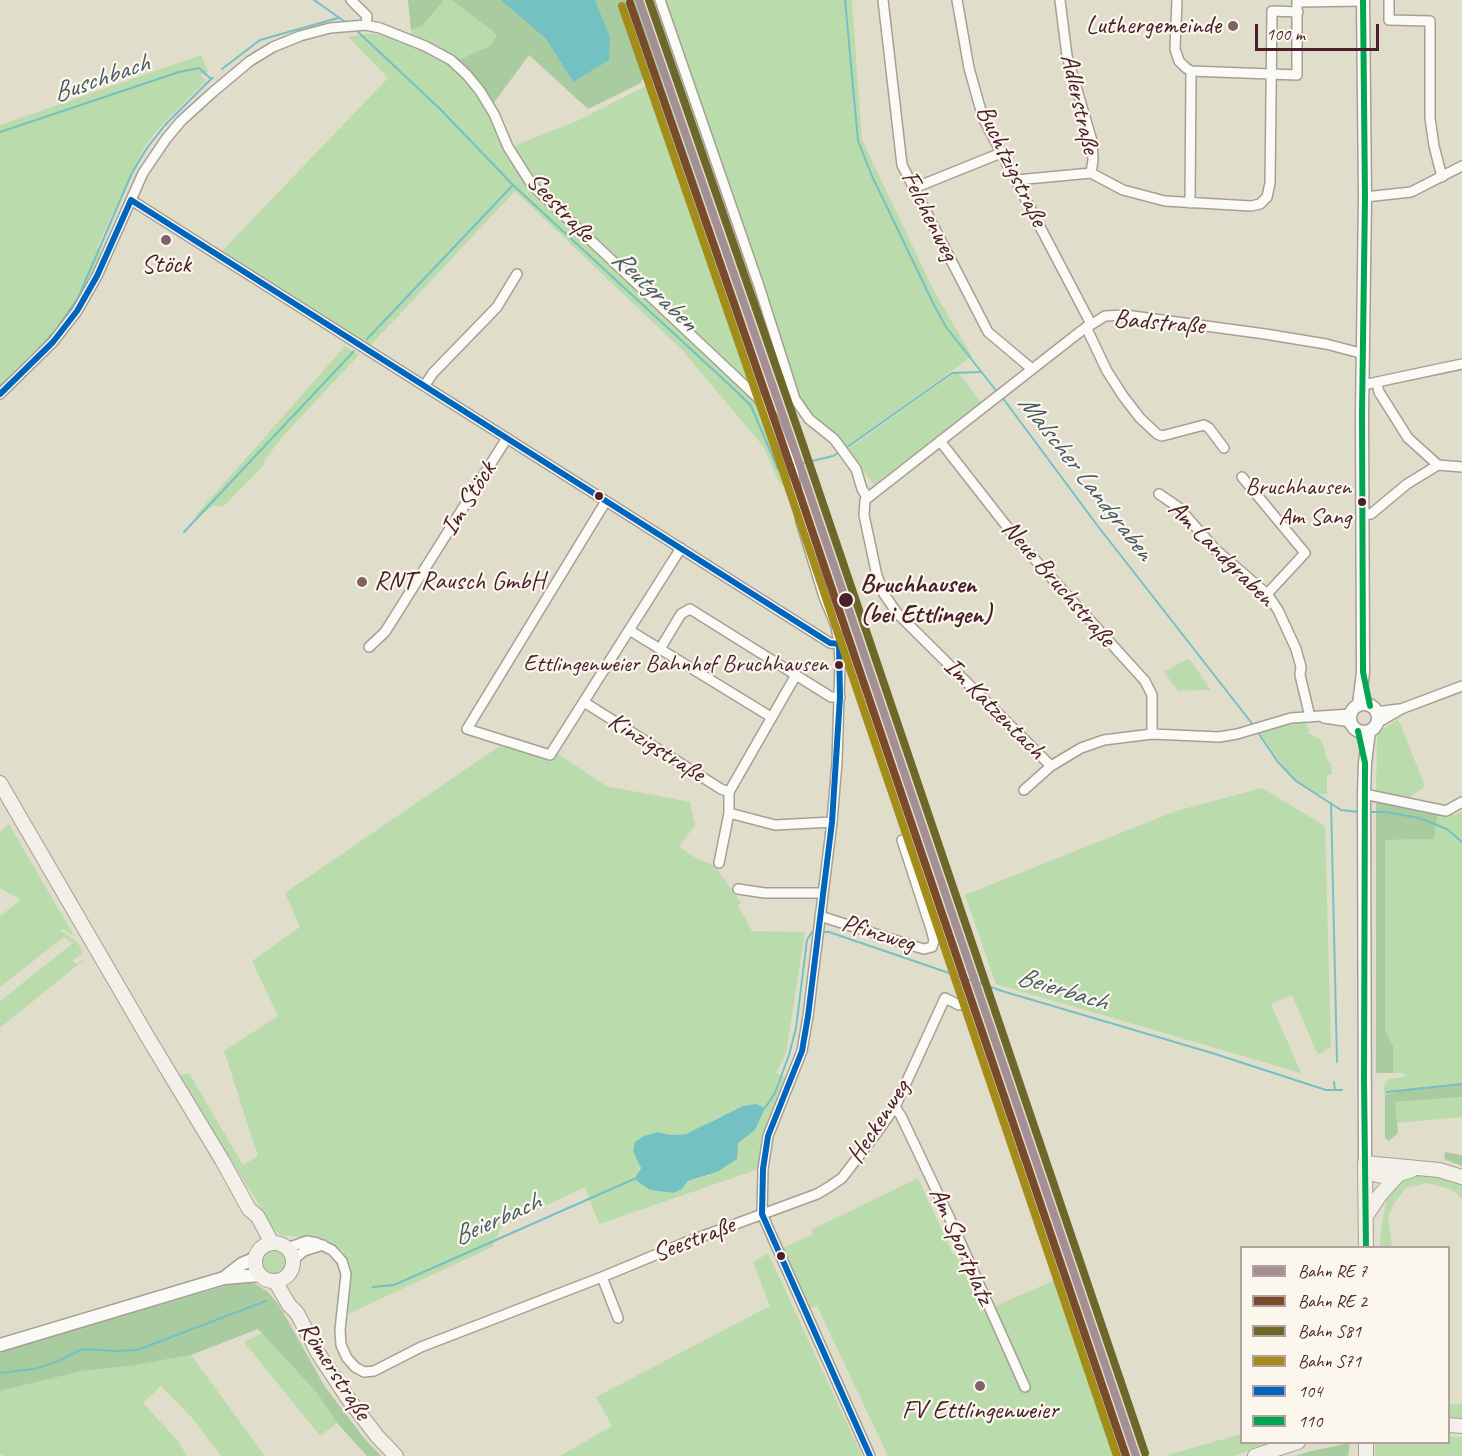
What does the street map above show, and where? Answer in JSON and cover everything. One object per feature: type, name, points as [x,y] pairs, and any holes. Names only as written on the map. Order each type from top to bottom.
[{"type":"main road","points":[[0,783],[249,1209],[258,1217],[263,1250],[256,1267],[260,1275],[267,1280],[281,1278],[291,1270],[290,1254],[283,1245],[263,1250]]},
{"type":"main road","points":[[1365,1166],[1439,1170],[1462,1177]]},
{"type":"main road","points":[[1365,1166],[1377,1175],[1397,1176]]},
{"type":"main road","points":[[1365,1166],[1366,1246]]},
{"type":"main road","points":[[1366,1216],[1388,1184],[1397,1176],[1417,1168]]},
{"type":"main road","name":"Römerstraße","points":[[281,1278],[289,1305],[297,1313],[318,1353],[347,1397],[377,1436],[396,1456]]},
{"type":"main road","points":[[1255,1456],[1295,1444]]},
{"type":"street","points":[[351,0],[367,16],[362,25]]},
{"type":"street","points":[[660,0],[759,286],[795,399],[809,419],[834,439],[846,455],[856,469],[867,497]]},
{"type":"street","name":"Felchenweg","points":[[883,0],[902,165],[988,332],[1032,369]]},
{"type":"street","name":"Buchtzigstraße","points":[[957,0],[966,58],[986,126],[1016,180],[1088,326],[1107,371],[1140,418],[1157,434],[1162,436],[1204,425],[1209,428],[1224,448]]},
{"type":"street","name":"Adlerstraße","points":[[1060,0],[1067,56],[1092,141],[1094,160],[1091,173]]},
{"type":"street","points":[[1177,0],[1175,48],[1179,61],[1191,71],[1297,75],[1298,4]]},
{"type":"street","points":[[1016,180],[1091,173],[1134,194],[1165,201],[1251,206],[1260,204],[1267,198],[1270,183],[1272,11],[1298,4],[1363,0],[1365,1166]]},
{"type":"street","points":[[1389,0],[1389,20],[1430,21],[1430,118],[1442,177]]},
{"type":"street","name":"Seestraße","points":[[0,394],[53,342],[77,311],[97,276],[143,173],[166,139],[213,92],[250,61],[273,47],[300,36],[345,26],[362,25],[380,28],[425,46],[451,60],[467,75],[494,114],[507,143],[532,185],[757,397],[773,418],[792,465],[801,522],[824,597],[836,626],[839,644],[840,697],[832,822],[808,1016],[802,1051],[768,1136],[763,1169],[762,1214],[413,1350],[378,1370],[369,1372],[359,1370],[344,1352],[340,1330],[345,1289],[344,1266],[336,1253],[323,1245],[290,1254]]},
{"type":"street","points":[[1190,203],[1191,71]]},
{"type":"street","points":[[914,188],[1001,153]]},
{"type":"street","points":[[1365,197],[1411,192],[1462,166]]},
{"type":"street","points":[[131,200],[830,643],[839,644]]},
{"type":"street","points":[[425,385],[433,373],[497,307],[517,274]]},
{"type":"street","name":"Badstraße","points":[[867,497],[1088,326],[1105,316],[1125,315],[1323,343],[1364,354]]},
{"type":"street","points":[[1363,385],[1462,364]]},
{"type":"street","points":[[1377,383],[1379,392],[1408,438],[1438,465]]},
{"type":"street","name":"Im Stöck","points":[[369,647],[386,632],[507,438]]},
{"type":"street","name":"Neue Bruchstraße","points":[[940,441],[1018,542],[1145,681],[1152,695],[1152,734]]},
{"type":"street","points":[[1364,514],[1371,513],[1407,484],[1438,465],[1462,467]]},
{"type":"street","points":[[1242,477],[1305,553],[1267,594]]},
{"type":"street","name":"Am Landgraben","points":[[1159,494],[1178,507],[1211,545],[1267,594],[1280,612],[1301,667],[1300,675],[1310,717]]},
{"type":"street","name":"Im Katzentach","points":[[867,497],[863,504],[863,511],[877,576],[884,594],[897,613],[1051,766]]},
{"type":"street","points":[[606,501],[467,729],[550,755],[681,548]]},
{"type":"street","points":[[660,649],[681,614],[690,609],[831,697],[840,697]]},
{"type":"street","points":[[629,630],[771,717]]},
{"type":"street","points":[[719,863],[729,813],[729,792],[796,675]]},
{"type":"street","points":[[1364,718],[1401,709],[1462,686]]},
{"type":"street","name":"Kinzigstraße","points":[[584,702],[729,792]]},
{"type":"street","name":"Im Katzentach","points":[[1024,790],[1051,766],[1096,742],[1152,734],[1219,737],[1291,718],[1321,717],[1337,721],[1364,718]]},
{"type":"street","points":[[1364,805],[1446,811],[1462,802]]},
{"type":"street","points":[[729,813],[775,825],[832,822]]},
{"type":"street","name":"Pfinzweg","points":[[820,916],[924,949],[932,946],[934,941],[932,932],[902,840]]},
{"type":"street","points":[[738,889],[765,893],[823,893]]},
{"type":"street","name":"Heckenweg","points":[[762,1214],[818,1194],[842,1178],[895,1107],[945,998],[959,1005]]},
{"type":"street","name":"Am Sportplatz","points":[[895,1107],[950,1219],[1025,1387]]},
{"type":"street","points":[[762,1214],[870,1456]]},
{"type":"street","points":[[224,1278],[263,1250]]},
{"type":"street","points":[[0,1345],[224,1278],[260,1275]]},
{"type":"street","points":[[602,1277],[618,1318]]},
{"type":"green space","points":[[408,0],[444,0],[423,25],[411,30]]},
{"type":"green space","points":[[444,0],[452,0],[497,35],[490,46],[456,61],[412,37],[411,30],[423,25]]},
{"type":"green space","points":[[452,0],[501,0],[508,4],[546,39],[573,82],[610,36],[595,0],[635,0],[662,78],[649,84],[649,73],[644,76],[641,83],[588,109],[529,55],[493,104],[473,74],[456,61],[490,46],[497,35]]},
{"type":"green space","points":[[663,0],[852,0],[862,140],[935,293],[972,356],[847,447],[788,399]]},
{"type":"green space","points":[[374,33],[419,48],[444,61],[461,75],[490,114],[506,149],[577,121],[662,78],[774,411],[768,419],[793,484],[784,487],[778,480],[763,446],[682,350],[515,191],[370,346],[222,251],[388,78],[348,37]]},
{"type":"green space","points":[[201,55],[208,72],[200,75],[206,81],[164,122],[144,148],[97,247],[104,254],[80,301],[45,347],[0,390],[0,125]]},
{"type":"green space","points":[[345,346],[359,355],[283,436],[265,460],[264,465],[223,507],[214,505],[199,517],[195,516]]},
{"type":"green space","points":[[957,371],[981,402],[874,485],[848,449]]},
{"type":"green space","points":[[1187,659],[1211,690],[1178,691],[1164,672]]},
{"type":"green space","points":[[1398,719],[1425,786],[1406,800],[1376,793],[1377,736],[1380,731]]},
{"type":"green space","points":[[1299,721],[1306,723],[1308,733],[1320,739],[1326,758],[1331,764],[1332,775],[1327,775],[1327,794],[1317,794],[1297,781],[1260,733],[1281,724]]},
{"type":"green space","name":"Beierbach","points":[[501,745],[551,762],[557,753],[606,786],[690,802],[695,825],[679,847],[696,858],[714,865],[741,903],[738,906],[752,931],[805,932],[786,1053],[776,1073],[790,1079],[762,1143],[759,1169],[599,1224],[585,1187],[501,1227],[492,1247],[346,1315],[351,1268],[343,1251],[317,1238],[301,1241],[299,1237],[281,1235],[271,1227],[177,1076],[189,1073],[243,1165],[258,1156],[224,1051],[278,1016],[252,961],[300,927],[285,893]],"holes":[[[719,1116],[758,1119],[755,1130],[738,1143],[708,1176],[688,1181],[682,1189],[673,1193],[650,1190],[634,1179],[658,1132],[671,1135],[686,1134]]]},
{"type":"green space","points":[[1262,788],[1325,826],[1331,1047],[1318,1055],[1292,995],[1271,1004],[1301,1073],[996,984],[965,895],[1176,811]]},
{"type":"green space","points":[[1376,800],[1438,813],[1434,839],[1385,840],[1385,1031],[1393,1045],[1393,1073],[1376,1073]]},
{"type":"green space","points":[[1462,811],[1462,1084],[1410,1088],[1385,1095],[1384,1085],[1389,1079],[1405,1077],[1404,1073],[1393,1073],[1393,1045],[1385,1031],[1385,840],[1434,839],[1438,813],[1454,815]]},
{"type":"green space","points":[[9,824],[74,936],[63,929],[61,931],[77,942],[82,950],[82,954],[73,960],[75,964],[85,959],[0,1028],[0,1001],[73,943],[64,937],[0,987],[0,916],[21,900],[0,888],[0,832]]},
{"type":"green space","points":[[1462,1084],[1462,1097],[1395,1102],[1398,1133],[1389,1141],[1385,1138],[1385,1095],[1410,1088]]},
{"type":"green space","points":[[1462,1097],[1462,1117],[1397,1123],[1395,1102]]},
{"type":"green space","points":[[1445,1152],[1462,1155],[1462,1166],[1444,1159]]},
{"type":"green space","points":[[1426,1175],[1452,1180],[1462,1185],[1462,1198],[1450,1189],[1426,1183],[1406,1188],[1388,1216],[1392,1246],[1380,1246],[1388,1191],[1404,1177]]},
{"type":"green space","name":"FV Ettlingenweier","points":[[918,1178],[953,1254],[956,1254],[981,1312],[1069,1274],[1130,1456],[888,1456],[817,1306],[810,1308],[781,1249],[813,1234],[811,1230]]},
{"type":"green space","points":[[274,1249],[283,1253],[287,1262],[283,1271],[274,1275],[265,1271],[261,1262],[265,1253]]},
{"type":"green space","points":[[768,1253],[862,1456],[560,1456],[612,1426],[596,1397],[770,1306],[753,1262]]},
{"type":"green space","points":[[248,1279],[268,1292],[279,1305],[325,1387],[364,1438],[381,1456],[367,1456],[337,1423],[317,1393],[258,1329],[191,1355],[130,1366],[82,1371],[0,1391],[0,1352]]},
{"type":"green space","points":[[262,1333],[317,1393],[337,1423],[320,1436],[244,1342]]},
{"type":"green space","points":[[191,1355],[265,1456],[221,1456],[193,1419],[161,1386],[143,1403],[178,1441],[187,1456],[4,1456],[0,1454],[0,1391],[82,1371],[130,1366]]},
{"type":"green space","points":[[1450,1404],[1462,1404],[1462,1420],[1450,1419]]},
{"type":"green space","points":[[1240,1434],[1240,1444],[1272,1444],[1233,1456],[1164,1456]]},
{"type":"green space","points":[[1450,1436],[1462,1437],[1462,1456],[1375,1456],[1375,1444],[1450,1444]]},
{"type":"green space","points":[[1350,1444],[1348,1456],[1294,1456]]},
{"type":"water","points":[[501,0],[595,0],[610,36],[609,60],[573,82],[546,39]]},
{"type":"water","points":[[756,1104],[765,1108],[755,1130],[738,1143],[737,1159],[717,1172],[688,1181],[682,1189],[673,1193],[650,1190],[634,1179],[641,1168],[633,1151],[635,1142],[644,1136],[658,1132],[671,1135],[686,1134],[743,1106]]},
{"type":"waterway","name":"Reutgraben","points":[[314,0],[348,24]]},
{"type":"waterway","name":"Malscher Landgraben","points":[[845,0],[858,141],[872,176],[946,327],[998,393]]},
{"type":"waterway","name":"Buschbach","points":[[222,69],[260,40],[338,18]]},
{"type":"waterway","name":"Reutgraben","points":[[355,29],[441,110],[513,185],[751,406],[778,469],[789,466]]},
{"type":"waterway","name":"Buschbach","points":[[0,132],[179,72],[199,68],[211,79],[213,78]]},
{"type":"waterway","points":[[35,353],[55,331],[78,298],[132,173],[147,148],[165,125],[211,79]]},
{"type":"waterway","points":[[367,339],[513,185]]},
{"type":"waterway","points":[[184,532],[354,351]]},
{"type":"waterway","points":[[0,386],[25,364]]},
{"type":"waterway","name":"Reutgraben","points":[[846,448],[952,373],[981,372]]},
{"type":"waterway","name":"Malscher Landgraben","points":[[1002,397],[1097,525],[1254,726]]},
{"type":"waterway","name":"Reutgraben","points":[[795,465],[833,456],[841,451]]},
{"type":"waterway","name":"Malscher Landgraben","points":[[1257,731],[1278,762],[1296,781],[1341,810],[1359,812]]},
{"type":"waterway","points":[[1331,803],[1337,1062]]},
{"type":"waterway","name":"Malscher Landgraben","points":[[1367,812],[1386,812],[1419,818],[1447,829],[1462,842]]},
{"type":"waterway","name":"Beierbach","points":[[765,1108],[775,1093],[789,1055],[796,1028],[807,940],[812,932],[816,932]]},
{"type":"waterway","name":"Beierbach","points":[[822,932],[829,932],[1002,991],[1212,1053],[1326,1090],[1342,1090]]},
{"type":"waterway","points":[[1334,1082],[1335,1090]]},
{"type":"waterway","name":"Beierbach","points":[[1387,1092],[1462,1084]]},
{"type":"waterway","name":"Beierbach","points":[[373,1287],[394,1285],[634,1179]]},
{"type":"waterway","name":"Beierbach","points":[[0,1373],[34,1369],[56,1362],[83,1349],[137,1350],[266,1301]]},
{"type":"transit line","points":[[639,0],[791,439],[1136,1456]]},
{"type":"transit line","name":"110","points":[[1363,0],[1365,197],[1362,414],[1363,672],[1370,706]]},
{"type":"transit line","points":[[630,3],[782,442],[1126,1456]]},
{"type":"transit line","name":"104","points":[[131,200],[830,643],[839,644]]},
{"type":"transit line","name":"104","points":[[0,394],[53,342],[77,311],[97,276],[131,200]]},
{"type":"transit line","name":"104","points":[[839,644],[840,697],[832,822],[808,1016],[802,1051],[768,1136],[763,1169],[762,1214],[870,1456]]},
{"type":"transit line","name":"110","points":[[1358,731],[1365,763],[1366,1246]]},
{"type":"rail line","name":"S81","points":[[649,0],[800,436],[1145,1453]]},
{"type":"rail line","name":"S71","points":[[622,6],[774,445],[1117,1456]]},
{"type":"place","name":"Luthergemeinde","points":[[1233,26]]},
{"type":"place","name":"Stöck","points":[[166,240]]},
{"type":"place","name":"Bruchhausen Am Sang","points":[[1362,502]]},
{"type":"place","name":"RNT Rausch GmbH","points":[[362,582]]},
{"type":"place","name":"Bruchhausen (bei Ettlingen)","points":[[846,600]]},
{"type":"place","name":"Ettlingenweier Bahnhof Bruchhausen","points":[[839,665]]},
{"type":"place","name":"FV Ettlingenweier","points":[[980,1386]]}]
